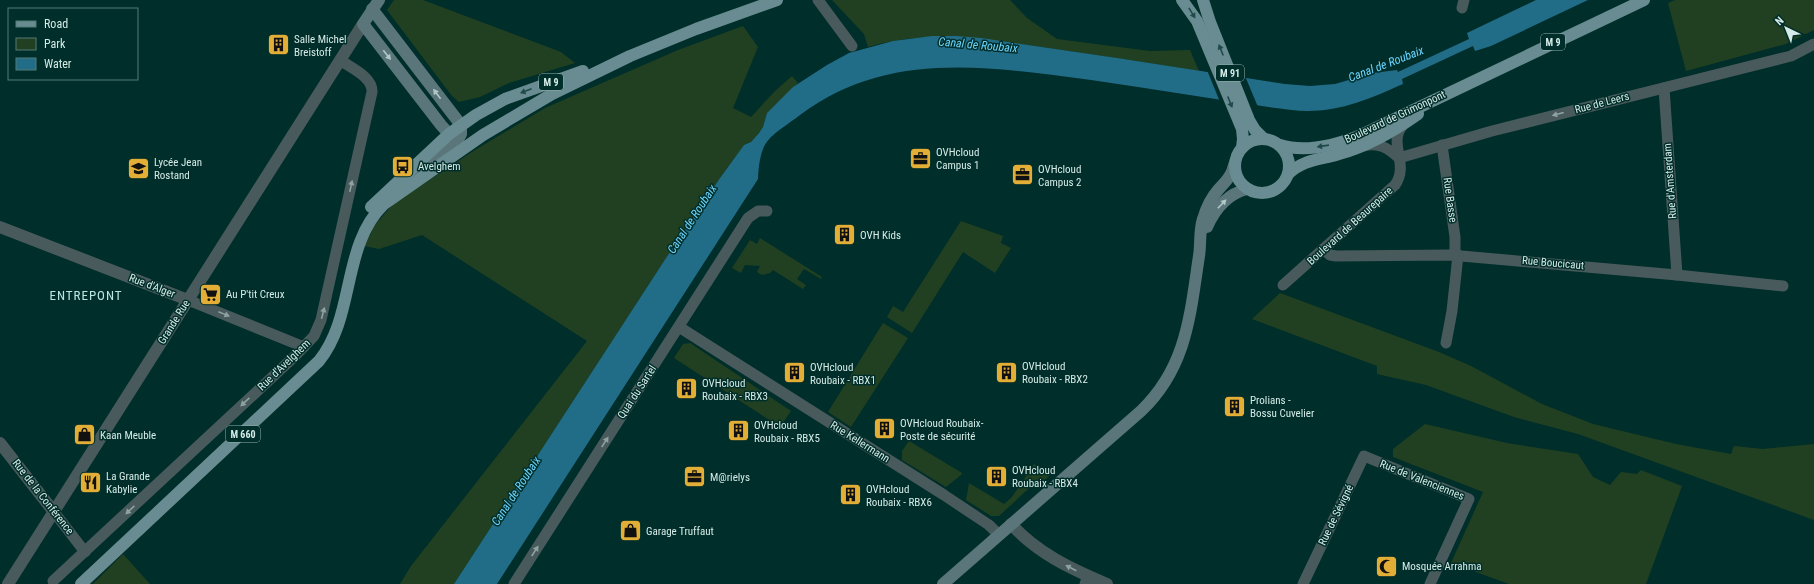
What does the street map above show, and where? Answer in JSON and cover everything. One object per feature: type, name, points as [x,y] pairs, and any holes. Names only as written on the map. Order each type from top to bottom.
[{"type":"main road","name":"M 9","points":[[696,29],[752,0]]},
{"type":"main road","name":"M 9","points":[[365,228],[382,201],[450,148],[454,136],[461,125],[505,99],[630,56],[696,29],[777,0]]},
{"type":"main road","name":"M 91","points":[[1182,0],[1205,24]]},
{"type":"main road","name":"M 91","points":[[1203,0],[1205,24],[1246,127],[1242,148]]},
{"type":"main road","name":"Boulevard de Grimonpont","points":[[1280,145],[1301,148],[1345,141],[1644,0]]},
{"type":"main road","name":"Grande Rue","points":[[363,24],[375,5]]},
{"type":"main road","points":[[375,5],[461,125]]},
{"type":"main road","points":[[363,24],[454,136],[475,141]]},
{"type":"main road","name":"M 9","points":[[475,141],[531,105],[630,56]]},
{"type":"main road","name":"Boulevard de Grimonpont","points":[[1288,174],[1297,166],[1308,161],[1357,148],[1402,125],[1431,105],[1463,86]]},
{"type":"main road","name":"M 91","points":[[1246,127],[1264,138]]},
{"type":"main road","name":"M 660","points":[[82,584],[320,361],[329,348],[338,328],[356,255],[361,226],[371,207],[454,136]]},
{"type":"main road","points":[[943,584],[1155,397],[1177,363],[1185,339],[1201,245],[1201,226],[1205,213],[1213,197],[1232,174],[1234,165],[1237,154],[1250,141],[1264,138],[1280,145],[1288,156],[1288,174],[1283,184],[1270,192],[1258,193],[1247,189],[1239,181],[1234,165]]},
{"type":"main road","name":"M 660","points":[[356,255],[365,228],[375,214],[390,200],[475,141]]},
{"type":"main road","points":[[1201,245],[1216,210],[1231,196],[1247,189]]},
{"type":"street","points":[[818,0],[852,46]]},
{"type":"street","name":"Grande Rue","points":[[8,584],[363,24]]},
{"type":"street","name":"Rue de Leers","points":[[1399,158],[1442,145],[1791,56],[1811,45]]},
{"type":"street","name":"Rue d'Avelghem","points":[[53,581],[314,336],[321,320],[372,92],[372,85],[366,78],[340,60]]},
{"type":"street","name":"Rue d'Amsterdam","points":[[1664,88],[1677,275]]},
{"type":"street","name":"Boulevard de Beaurepaire","points":[[1283,285],[1395,186],[1401,171],[1397,135],[1402,125]]},
{"type":"street","points":[[1357,148],[1376,144],[1390,150],[1399,158]]},
{"type":"street","name":"Rue Basse","points":[[1442,145],[1455,236],[1456,255],[1452,312],[1446,343]]},
{"type":"street","name":"Quai du Sartel","points":[[514,584],[751,215],[758,211],[767,211]]},
{"type":"street","name":"Rue d'Alger","points":[[0,227],[304,347]]},
{"type":"street","name":"Rue Boucicaut","points":[[1323,249],[1330,255],[1340,256],[1456,255],[1783,286]]},
{"type":"street","name":"Rue Kellermann","points":[[679,326],[944,495],[989,525],[999,535]]},
{"type":"street","name":"Rue de la Conférence","points":[[0,443],[85,552]]},
{"type":"street","name":"Rue de Sévigné","points":[[1303,584],[1364,456],[1374,461]]},
{"type":"street","name":"Rue de Valenciennes","points":[[1374,461],[1469,499],[1430,584]]},
{"type":"street","points":[[1011,524],[1031,545],[1087,580],[1107,584]]},
{"type":"green space","points":[[394,0],[423,0],[561,52],[575,63],[509,83],[480,97],[459,102],[452,96],[387,10]]},
{"type":"green space","points":[[832,0],[1010,0],[1027,18],[1057,39],[1150,51],[1190,50],[1199,71],[984,39],[937,37],[914,38],[891,41],[868,47],[864,34]]},
{"type":"green space","points":[[1675,0],[1814,0],[1814,30],[1786,44],[1686,71],[1668,3]]},
{"type":"green space","points":[[743,26],[758,47],[733,108],[751,117],[775,91],[792,76],[798,83],[767,113],[763,127],[759,133],[751,142],[744,145],[720,178],[666,258],[454,584],[400,584],[411,566],[587,341],[422,235],[379,249],[364,246],[375,225],[393,204],[475,150],[545,108],[678,50]]},
{"type":"green space","points":[[961,221],[1003,236],[1001,243],[1011,248],[995,273],[963,252],[912,333],[887,317],[893,306],[903,312]]},
{"type":"green space","points":[[760,238],[822,277],[821,279],[804,269],[797,279],[806,285],[803,289],[773,270],[770,273],[762,275],[757,272],[760,266],[745,265],[741,273],[732,268],[750,240],[757,244]]},
{"type":"green space","points":[[1280,293],[1439,352],[1471,366],[1542,404],[1593,424],[1676,444],[1731,454],[1734,446],[1763,449],[1814,444],[1814,520],[1578,434],[1514,417],[1426,385],[1377,374],[1377,366],[1252,319]]},
{"type":"green space","points":[[883,323],[908,338],[851,427],[828,412]]},
{"type":"green space","points":[[690,343],[791,411],[780,427],[674,358],[683,344]]},
{"type":"green space","points":[[1425,424],[1507,443],[1578,454],[1593,477],[1610,485],[1621,472],[1637,474],[1641,470],[1682,486],[1646,584],[1509,584],[1451,563],[1483,492],[1393,457],[1393,449]]},
{"type":"green space","points":[[909,441],[962,473],[961,475],[946,487],[902,460],[902,451]]},
{"type":"green space","points":[[1034,464],[1050,475],[1045,480],[1040,478],[999,516],[991,516],[966,500],[969,483],[1004,504],[1012,497]]},
{"type":"green space","points":[[123,554],[150,584],[93,584]]},
{"type":"water","name":"Canal de Roubaix","points":[[1536,0],[1588,0],[1491,46],[1475,51],[1473,46],[1402,79],[1403,84],[1380,94],[1356,103],[1333,109],[1307,111],[1292,110],[1091,80],[977,68],[940,68],[904,71],[868,80],[834,94],[800,115],[768,140],[761,155],[758,179],[497,584],[454,584],[666,258],[720,178],[744,145],[751,142],[763,127],[767,113],[793,87],[849,53],[893,41],[932,36],[956,36],[981,38],[1285,84],[1310,86],[1335,84],[1373,73],[1397,70],[1398,72],[1469,39],[1467,33]]},
{"type":"pier","points":[[1207,70],[1245,76],[1258,107],[1220,102]]},
{"type":"place","name":"Salle Michel Breistoff","points":[[278,45]]},
{"type":"place","name":"OVHcloud Campus 1","points":[[920,158]]},
{"type":"place","name":"Avelghem","points":[[403,166]]},
{"type":"place","name":"Lycée Jean Rostand","points":[[139,168]]},
{"type":"place","name":"OVHcloud Campus 2","points":[[1023,175]]},
{"type":"place","name":"OVH Kids","points":[[845,235]]},
{"type":"place","name":"Au P'tit Creux","points":[[210,294]]},
{"type":"place","name":"OVHcloud Roubaix - RBX2","points":[[1006,372]]},
{"type":"place","name":"OVHcloud Roubaix - RBX1","points":[[794,373]]},
{"type":"place","name":"OVHcloud Roubaix - RBX3","points":[[687,389]]},
{"type":"place","name":"Prolians - Bossu Cuvelier","points":[[1235,406]]},
{"type":"place","name":"OVHcloud Roubaix- Poste de sécurité","points":[[884,429]]},
{"type":"place","name":"OVHcloud Roubaix - RBX5","points":[[739,431]]},
{"type":"place","name":"Kaan Meuble","points":[[85,435]]},
{"type":"place","name":"OVHcloud Roubaix - RBX4","points":[[997,476]]},
{"type":"place","name":"M@rielys","points":[[695,477]]},
{"type":"place","name":"La Grande Kabylie","points":[[90,482]]},
{"type":"place","name":"OVHcloud Roubaix - RBX6","points":[[851,495]]},
{"type":"place","name":"Garage Truffaut","points":[[630,531]]},
{"type":"place","name":"Mosquée Arrahma","points":[[1386,566]]},
{"type":"district","name":"ENTREPONT","points":[[86,295]]}]
